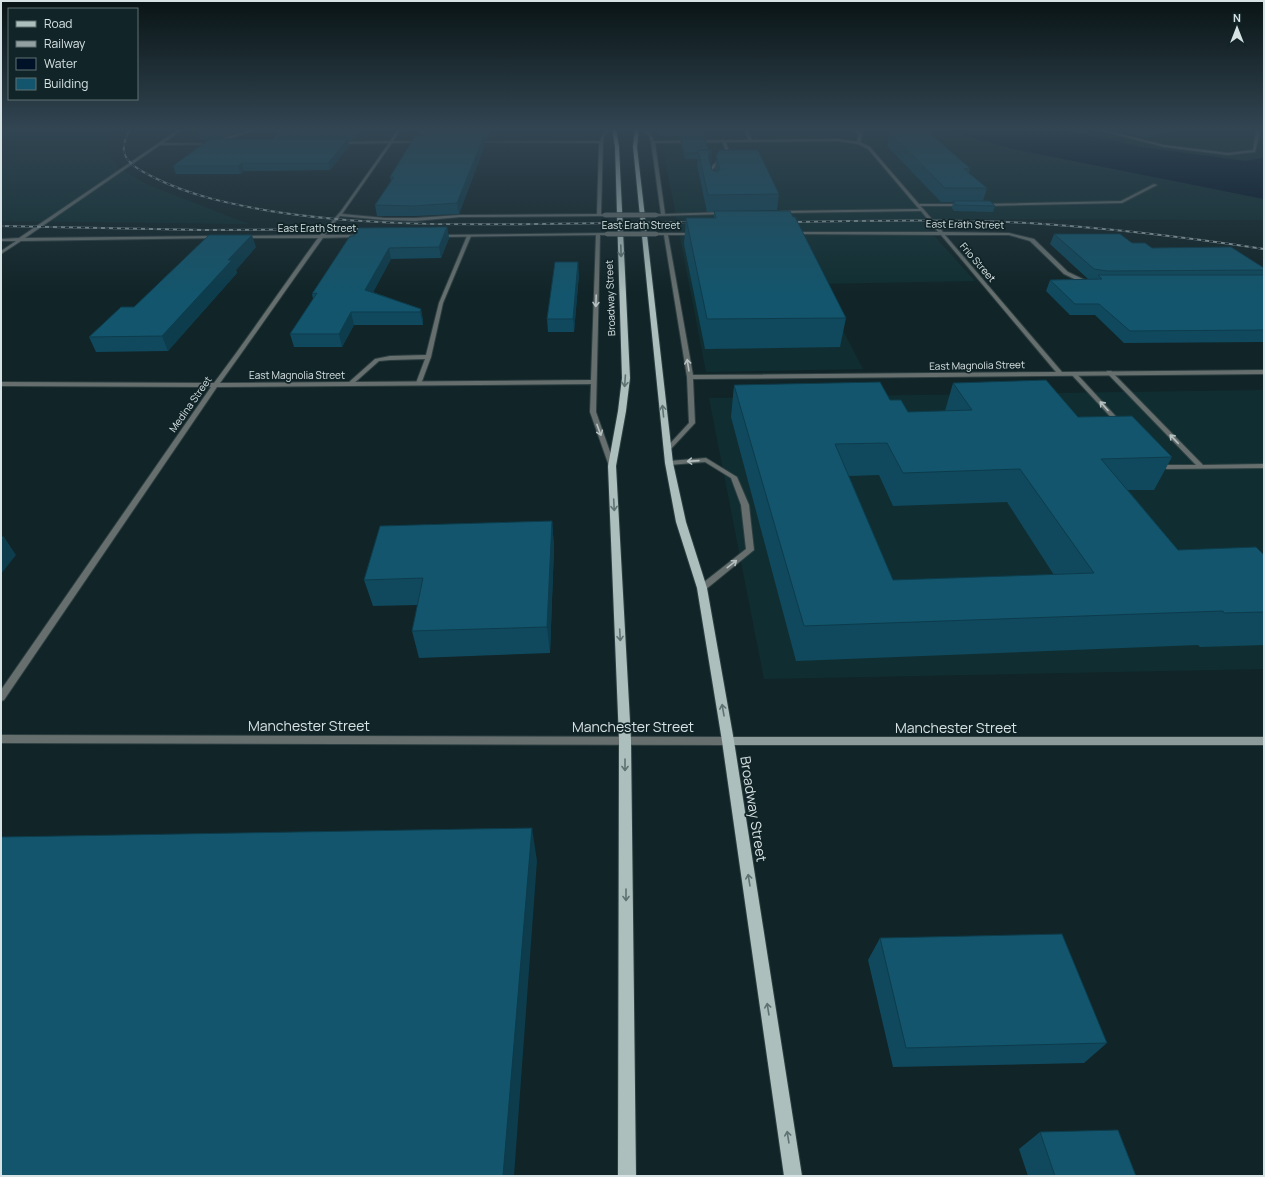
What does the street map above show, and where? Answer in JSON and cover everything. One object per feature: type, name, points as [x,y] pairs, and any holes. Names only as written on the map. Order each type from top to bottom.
[{"type":"main road","name":"Broadway Street","points":[[618,183],[626,378],[622,411],[612,466],[625,740],[627,1176]]},
{"type":"main road","name":"Broadway Street","points":[[639,183],[669,463],[681,522],[702,588],[728,740],[793,1176]]},
{"type":"street","points":[[1,253],[102,183]]},
{"type":"street","name":"Medina Street","points":[[1,697],[282,290],[363,183]]},
{"type":"street","points":[[599,215],[600,183]]},
{"type":"street","points":[[659,183],[663,215]]},
{"type":"street","name":"Frio Street","points":[[898,183],[1060,373]]},
{"type":"street","points":[[978,205],[1122,202],[1155,185]]},
{"type":"street","points":[[917,205],[971,205]]},
{"type":"street","name":"East Erath Street","points":[[775,212],[921,210]]},
{"type":"street","name":"East Erath Street","points":[[340,215],[397,220],[437,220],[460,216],[663,215],[729,213]]},
{"type":"street","name":"East Erath Street","points":[[792,233],[941,232],[996,233],[1020,236],[1032,240],[1038,244],[1066,273],[1076,279],[1095,284]]},
{"type":"street","name":"Broadway Street","points":[[598,234],[593,412],[612,466]]},
{"type":"street","points":[[666,234],[690,377],[692,423],[668,450]]},
{"type":"street","name":"East Erath Street","points":[[429,236],[705,234]]},
{"type":"street","name":"East Erath Street","points":[[240,237],[365,236]]},
{"type":"street","points":[[419,383],[428,358],[441,303],[469,236]]},
{"type":"street","points":[[1,240],[224,237]]},
{"type":"street","points":[[350,384],[378,360],[390,358],[428,358]]},
{"type":"street","points":[[1109,372],[1202,467]]},
{"type":"street","name":"East Magnolia Street","points":[[690,377],[1109,372],[1264,372]]},
{"type":"street","points":[[1073,373],[1123,427]]},
{"type":"street","name":"East Magnolia Street","points":[[1,384],[216,385],[593,382]]},
{"type":"street","points":[[1150,456],[1155,462],[1167,467],[1263,466]]},
{"type":"street","points":[[669,463],[706,460],[734,477],[745,506],[750,550],[702,588]]},
{"type":"street","name":"Manchester Street","points":[[1,739],[1264,740]]},
{"type":"shaded area","points":[[1,183],[144,183],[249,224],[1,221]]},
{"type":"shaded area","points":[[670,183],[1184,183],[1264,199],[1264,220],[919,219],[975,281],[819,284],[863,369],[706,372]]},
{"type":"shaded area","points":[[1264,390],[1264,669],[764,679],[709,398]]},
{"type":"water","points":[[1184,183],[1264,183],[1264,199]]},
{"type":"building","points":[[390,183],[465,183],[457,203],[413,206],[375,205]]},
{"type":"building","points":[[705,183],[774,183],[779,194],[708,195]]},
{"type":"building","points":[[940,183],[981,183],[987,188],[945,188]]},
{"type":"building","points":[[953,201],[990,201],[995,206],[956,205]]},
{"type":"building","points":[[714,211],[790,211],[793,217],[795,217],[846,318],[707,319],[686,218],[716,218]]},
{"type":"building","points":[[447,227],[439,247],[389,248],[365,290],[421,309],[420,312],[351,312],[339,334],[290,334],[317,293],[312,294],[350,236],[354,236],[359,228]]},
{"type":"building","points":[[1054,234],[1120,234],[1132,243],[1145,243],[1152,248],[1231,247],[1264,268],[1264,270],[1107,271],[1094,269]]},
{"type":"building","points":[[209,235],[252,235],[228,260],[232,260],[162,336],[89,337],[121,307],[134,307]]},
{"type":"building","points":[[555,262],[578,262],[573,319],[547,319]]},
{"type":"building","points":[[1098,275],[1264,275],[1264,330],[1130,331],[1099,304],[1075,304],[1050,280],[1102,279]]},
{"type":"building","points":[[1046,380],[1078,417],[1132,416],[1172,457],[1101,459],[1178,550],[1256,547],[1264,555],[1264,612],[1224,613],[1223,611],[804,626],[734,385],[880,382],[890,400],[901,400],[908,412],[972,410],[953,383]],"holes":[[[887,443],[903,473],[1020,469],[1094,573],[893,580],[835,444]]]},
{"type":"building","points":[[552,521],[547,627],[412,631],[423,578],[364,580],[380,526]]},
{"type":"building","points":[[532,828],[503,1176],[1,1176],[1,837]]},
{"type":"building","points":[[1062,934],[1107,1043],[906,1048],[880,938]]},
{"type":"building","points":[[1118,1130],[1136,1176],[1055,1176],[1040,1132]]},
{"type":"railway","points":[[166,183],[197,195],[270,211],[303,216],[369,222],[436,224],[696,222]]},
{"type":"railway","points":[[786,222],[938,221],[1029,223],[1147,233],[1264,249]]},
{"type":"railway","points":[[1,226],[203,230],[357,229]]},
{"type":"railway","points":[[357,229],[370,229]]}]
